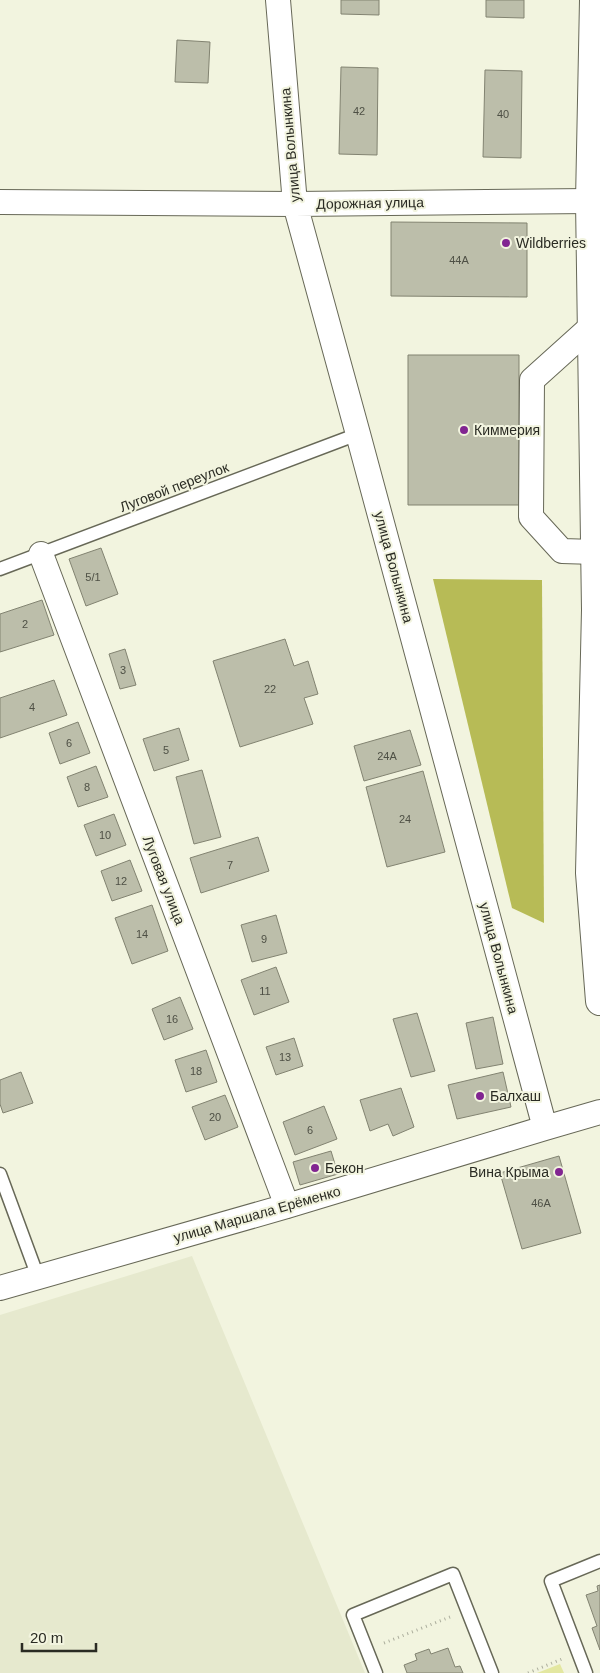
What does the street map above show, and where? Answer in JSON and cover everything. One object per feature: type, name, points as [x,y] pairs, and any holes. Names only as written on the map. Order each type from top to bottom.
[{"type":"main road","points":[[594,0],[590,201],[595,552],[598,610],[590,873],[600,1001]]},
{"type":"street","name":"улица Волынкина","points":[[278,0],[294,204],[358,434],[544,1128]]},
{"type":"street","name":"Дорожная улица","points":[[0,202],[294,204],[590,201]]},
{"type":"street","points":[[592,326],[532,380],[531,517],[562,551],[595,552]]},
{"type":"street","name":"Луговая улица","points":[[41,554],[287,1206]]},
{"type":"street","name":"улица Маршала Ерёменко","points":[[0,1288],[287,1206],[600,1112]]},
{"type":"lane","name":"Луговой переулок","points":[[0,569],[358,434]]},
{"type":"lane","points":[[0,1174],[38,1277]]},
{"type":"lane","points":[[586,1673],[551,1581],[600,1561]]},
{"type":"lane","points":[[376,1673],[353,1615],[453,1574],[492,1673]]},
{"type":"path","points":[[381,1644],[458,1614]]},
{"type":"path","points":[[528,1673],[578,1653]]},
{"type":"shaded area","points":[[192,1256],[365,1673],[0,1673],[0,1315]]},
{"type":"green space","points":[[433,579],[542,580],[544,923],[512,908]]},
{"type":"green space","points":[[560,1664],[564,1673],[537,1673]]},
{"type":"building","points":[[341,0],[379,0],[379,15],[341,14]]},
{"type":"building","points":[[486,0],[524,0],[524,18],[486,17]]},
{"type":"building","points":[[177,40],[210,42],[208,83],[175,82]]},
{"type":"building","points":[[341,67],[378,68],[377,155],[339,154]]},
{"type":"building","points":[[485,70],[522,71],[521,158],[483,157]]},
{"type":"building","points":[[391,222],[527,223],[527,297],[391,296]]},
{"type":"building","name":"Киммерия","points":[[408,355],[519,355],[519,505],[408,505]]},
{"type":"building","points":[[101,548],[118,594],[86,606],[69,559]]},
{"type":"building","points":[[42,600],[54,635],[0,652],[0,614]]},
{"type":"building","points":[[285,639],[294,666],[308,661],[318,694],[304,698],[313,724],[240,747],[213,661]]},
{"type":"building","points":[[125,649],[136,685],[120,689],[109,654]]},
{"type":"building","points":[[54,680],[67,715],[0,738],[0,698]]},
{"type":"building","points":[[78,722],[90,753],[60,764],[49,733]]},
{"type":"building","points":[[179,728],[189,760],[154,771],[143,739]]},
{"type":"building","points":[[410,730],[421,765],[364,781],[354,746]]},
{"type":"building","points":[[96,766],[108,797],[78,807],[67,777]]},
{"type":"building","points":[[202,770],[221,837],[194,844],[176,777]]},
{"type":"building","points":[[423,771],[445,852],[387,867],[366,787]]},
{"type":"building","points":[[114,814],[126,845],[96,856],[84,825]]},
{"type":"building","points":[[258,837],[269,871],[201,893],[190,858]]},
{"type":"building","points":[[130,860],[142,891],[112,901],[101,871]]},
{"type":"building","points":[[152,905],[168,951],[132,964],[115,918]]},
{"type":"building","points":[[276,915],[287,953],[252,962],[241,925]]},
{"type":"building","points":[[276,967],[289,1002],[254,1015],[241,980]]},
{"type":"building","points":[[180,997],[193,1029],[164,1040],[152,1009]]},
{"type":"building","points":[[417,1013],[435,1071],[411,1077],[393,1019]]},
{"type":"building","points":[[493,1017],[503,1064],[476,1069],[466,1023]]},
{"type":"building","points":[[294,1038],[303,1066],[276,1075],[266,1047]]},
{"type":"building","points":[[206,1050],[217,1082],[186,1092],[175,1060]]},
{"type":"building","points":[[21,1072],[33,1103],[3,1113],[0,1104],[0,1080]]},
{"type":"building","name":"Балхаш","points":[[503,1072],[511,1107],[457,1119],[448,1085]]},
{"type":"building","points":[[401,1088],[414,1127],[393,1136],[388,1124],[370,1131],[360,1100]]},
{"type":"building","points":[[225,1095],[238,1127],[205,1140],[192,1107]]},
{"type":"building","points":[[324,1106],[337,1139],[295,1155],[283,1122]]},
{"type":"building","name":"Бекон","points":[[331,1151],[338,1174],[300,1185],[293,1162]]},
{"type":"building","points":[[559,1156],[581,1233],[522,1249],[500,1173]]},
{"type":"building","points":[[600,1585],[600,1650],[592,1628],[597,1626],[586,1595],[598,1591],[597,1586]]},
{"type":"building","points":[[448,1648],[455,1667],[460,1666],[463,1673],[407,1673],[404,1665],[417,1660],[415,1654],[429,1649],[431,1654]]},
{"type":"place","name":"Wildberries","points":[[506,243]]},
{"type":"place","name":"Киммерия","points":[[464,430]]},
{"type":"place","name":"Балхаш","points":[[480,1096]]},
{"type":"place","name":"Бекон","points":[[315,1168]]},
{"type":"place","name":"Вина Крыма","points":[[559,1172]]}]
